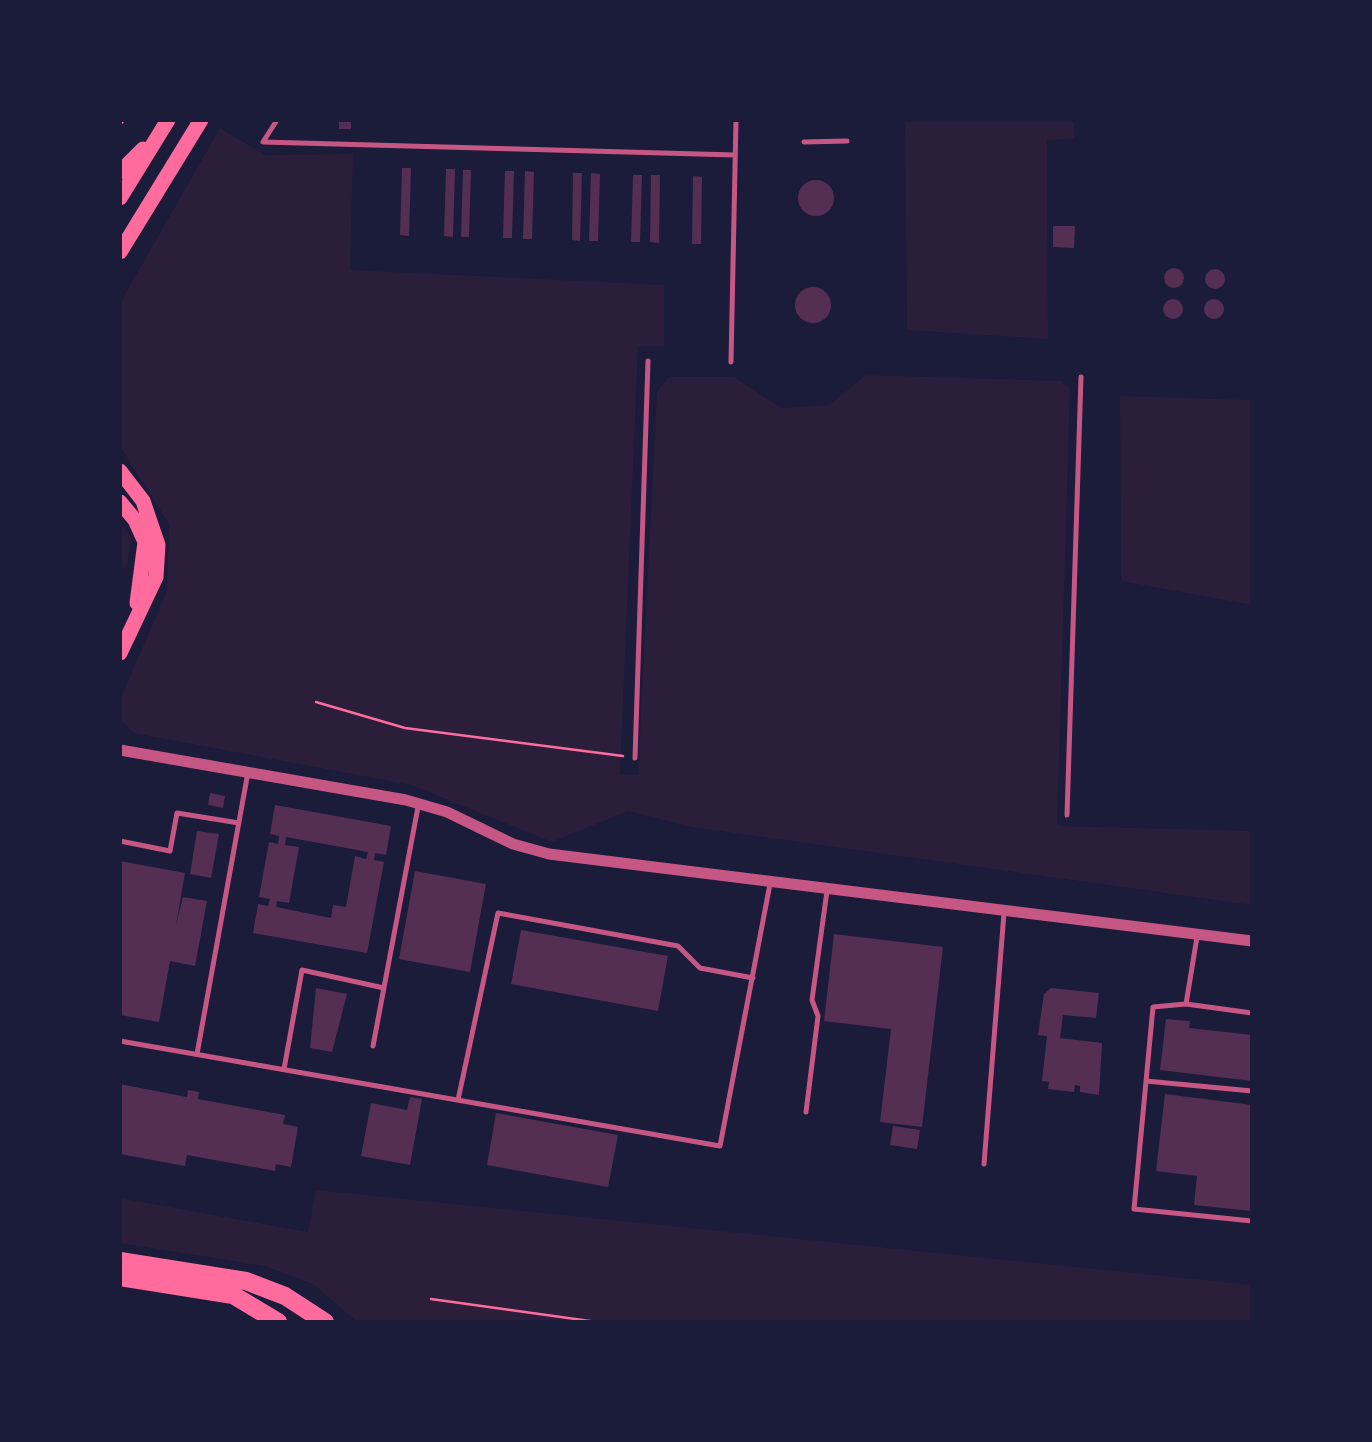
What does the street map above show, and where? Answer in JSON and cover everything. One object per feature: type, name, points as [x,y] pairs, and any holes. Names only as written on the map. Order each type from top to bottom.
[{"type":"highway","points":[[120,255],[201,120]]},
{"type":"highway","points":[[120,172],[164,126]]},
{"type":"highway","points":[[120,198],[164,126]]},
{"type":"highway","points":[[120,471],[142,501],[158,545],[156,577],[120,652]]},
{"type":"highway","points":[[120,502],[135,520],[144,542],[133,621]]},
{"type":"highway","points":[[120,1261],[246,1281],[285,1296],[325,1322]]},
{"type":"highway","points":[[120,1277],[234,1295],[259,1306],[278,1322]]},
{"type":"street","points":[[120,750],[418,804],[549,854],[1252,941]]},
{"type":"lane","points":[[277,120],[263,142],[735,155]]},
{"type":"lane","points":[[732,362],[736,120]]},
{"type":"lane","points":[[804,142],[847,141]]},
{"type":"lane","points":[[634,758],[648,361]]},
{"type":"lane","points":[[1066,815],[1081,377]]},
{"type":"lane","points":[[197,1054],[248,772]]},
{"type":"lane","points":[[373,1046],[418,804]]},
{"type":"lane","points":[[120,841],[170,851],[178,813],[239,824]]},
{"type":"lane","points":[[120,1041],[720,1146],[771,882]]},
{"type":"lane","points":[[806,1112],[818,1016],[812,1000],[828,888]]},
{"type":"lane","points":[[984,1164],[1004,910]]},
{"type":"lane","points":[[458,1100],[498,913],[678,946],[700,968],[753,978]]},
{"type":"lane","points":[[1186,1004],[1198,934]]},
{"type":"lane","points":[[284,1069],[302,970],[384,988]]},
{"type":"lane","points":[[1252,1013],[1186,1004],[1152,1007],[1134,1209],[1252,1220]]},
{"type":"lane","points":[[1146,1081],[1252,1091]]},
{"type":"path","points":[[316,702],[405,728],[634,758]]},
{"type":"path","points":[[430,1299],[597,1322]]},
{"type":"shaded area","points":[[905,120],[1074,120],[1074,138],[1047,141],[1048,339],[907,330]]},
{"type":"shaded area","points":[[220,128],[265,155],[353,154],[350,270],[664,285],[664,346],[638,346],[620,774],[638,775],[657,392],[669,377],[734,377],[781,408],[829,405],[866,375],[1061,381],[1070,389],[1057,826],[1252,831],[1252,905],[692,827],[628,811],[552,842],[411,785],[134,733],[120,720],[120,700],[167,591],[169,524],[120,446],[120,303]]},
{"type":"shaded area","points":[[1120,396],[1252,400],[1252,605],[1121,581]]},
{"type":"shaded area","points":[[120,522],[131,537],[127,567],[120,569]]},
{"type":"shaded area","points":[[316,1190],[1252,1285],[1252,1322],[357,1322],[313,1284],[265,1266],[120,1243],[120,1198],[308,1232]]},
{"type":"building","points":[[339,120],[351,120],[351,129],[339,129]]},
{"type":"building","points":[[402,168],[411,168],[409,236],[400,235]]},
{"type":"building","points":[[446,169],[455,169],[453,237],[444,236]]},
{"type":"building","points":[[463,170],[471,170],[469,237],[461,237]]},
{"type":"building","points":[[505,171],[514,171],[512,238],[503,238]]},
{"type":"building","points":[[525,171],[534,172],[532,239],[523,239]]},
{"type":"building","points":[[573,173],[582,173],[580,241],[572,240]]},
{"type":"building","points":[[591,173],[600,174],[598,241],[589,241]]},
{"type":"building","points":[[633,175],[642,175],[640,242],[631,242]]},
{"type":"building","points":[[651,175],[660,175],[659,243],[650,242]]},
{"type":"building","points":[[693,176],[702,177],[701,244],[692,244]]},
{"type":"building","points":[[816,180],[829,185],[834,198],[829,211],[816,216],[803,211],[798,198],[803,185]]},
{"type":"building","points":[[1053,226],[1075,226],[1074,248],[1053,247]]},
{"type":"building","points":[[1174,268],[1184,278],[1174,288],[1164,278]]},
{"type":"building","points":[[1211,269],[1219,269],[1225,279],[1219,289],[1211,289],[1205,283],[1205,275]]},
{"type":"building","points":[[813,287],[825,293],[831,305],[825,317],[813,323],[801,317],[795,305],[801,293]]},
{"type":"building","points":[[1173,299],[1183,309],[1173,319],[1163,309]]},
{"type":"building","points":[[1214,299],[1224,309],[1214,319],[1204,309]]},
{"type":"building","points":[[210,793],[225,796],[223,808],[208,805]]},
{"type":"building","points":[[275,805],[391,826],[386,855],[375,853],[374,860],[384,862],[367,953],[253,933],[258,904],[268,906],[270,899],[259,897],[269,842],[278,844],[279,836],[270,834]],"holes":[[[286,837],[368,852],[366,859],[355,856],[346,907],[333,905],[331,918],[276,907],[277,901],[289,903],[299,847],[285,845]]]},
{"type":"building","points":[[197,831],[219,834],[211,878],[190,874]]},
{"type":"building","points":[[120,861],[185,873],[176,925],[183,897],[207,901],[195,966],[170,961],[159,1022],[120,1015]]},
{"type":"building","points":[[415,871],[486,884],[470,972],[399,959]]},
{"type":"building","points":[[521,930],[668,956],[658,1011],[511,984]]},
{"type":"building","points":[[834,934],[943,947],[922,1127],[880,1122],[891,1029],[824,1021]]},
{"type":"building","points":[[316,988],[347,994],[332,1052],[310,1048]]},
{"type":"building","points":[[1051,988],[1099,993],[1096,1018],[1063,1015],[1060,1038],[1102,1043],[1099,1095],[1080,1092],[1080,1086],[1075,1085],[1074,1092],[1048,1089],[1049,1082],[1042,1081],[1047,1036],[1038,1035],[1044,994]]},
{"type":"building","points":[[1166,1019],[1190,1021],[1189,1028],[1252,1035],[1252,1081],[1160,1070]]},
{"type":"building","points":[[120,1084],[187,1097],[188,1090],[199,1092],[198,1099],[285,1115],[283,1124],[298,1127],[291,1167],[276,1164],[275,1171],[187,1155],[185,1166],[120,1154]]},
{"type":"building","points":[[1165,1094],[1252,1105],[1252,1211],[1194,1205],[1197,1176],[1156,1171]]},
{"type":"building","points":[[410,1097],[422,1099],[410,1165],[361,1156],[371,1103],[407,1110]]},
{"type":"building","points":[[496,1113],[618,1135],[608,1187],[487,1165]]},
{"type":"building","points":[[893,1126],[920,1130],[917,1149],[890,1145]]}]
